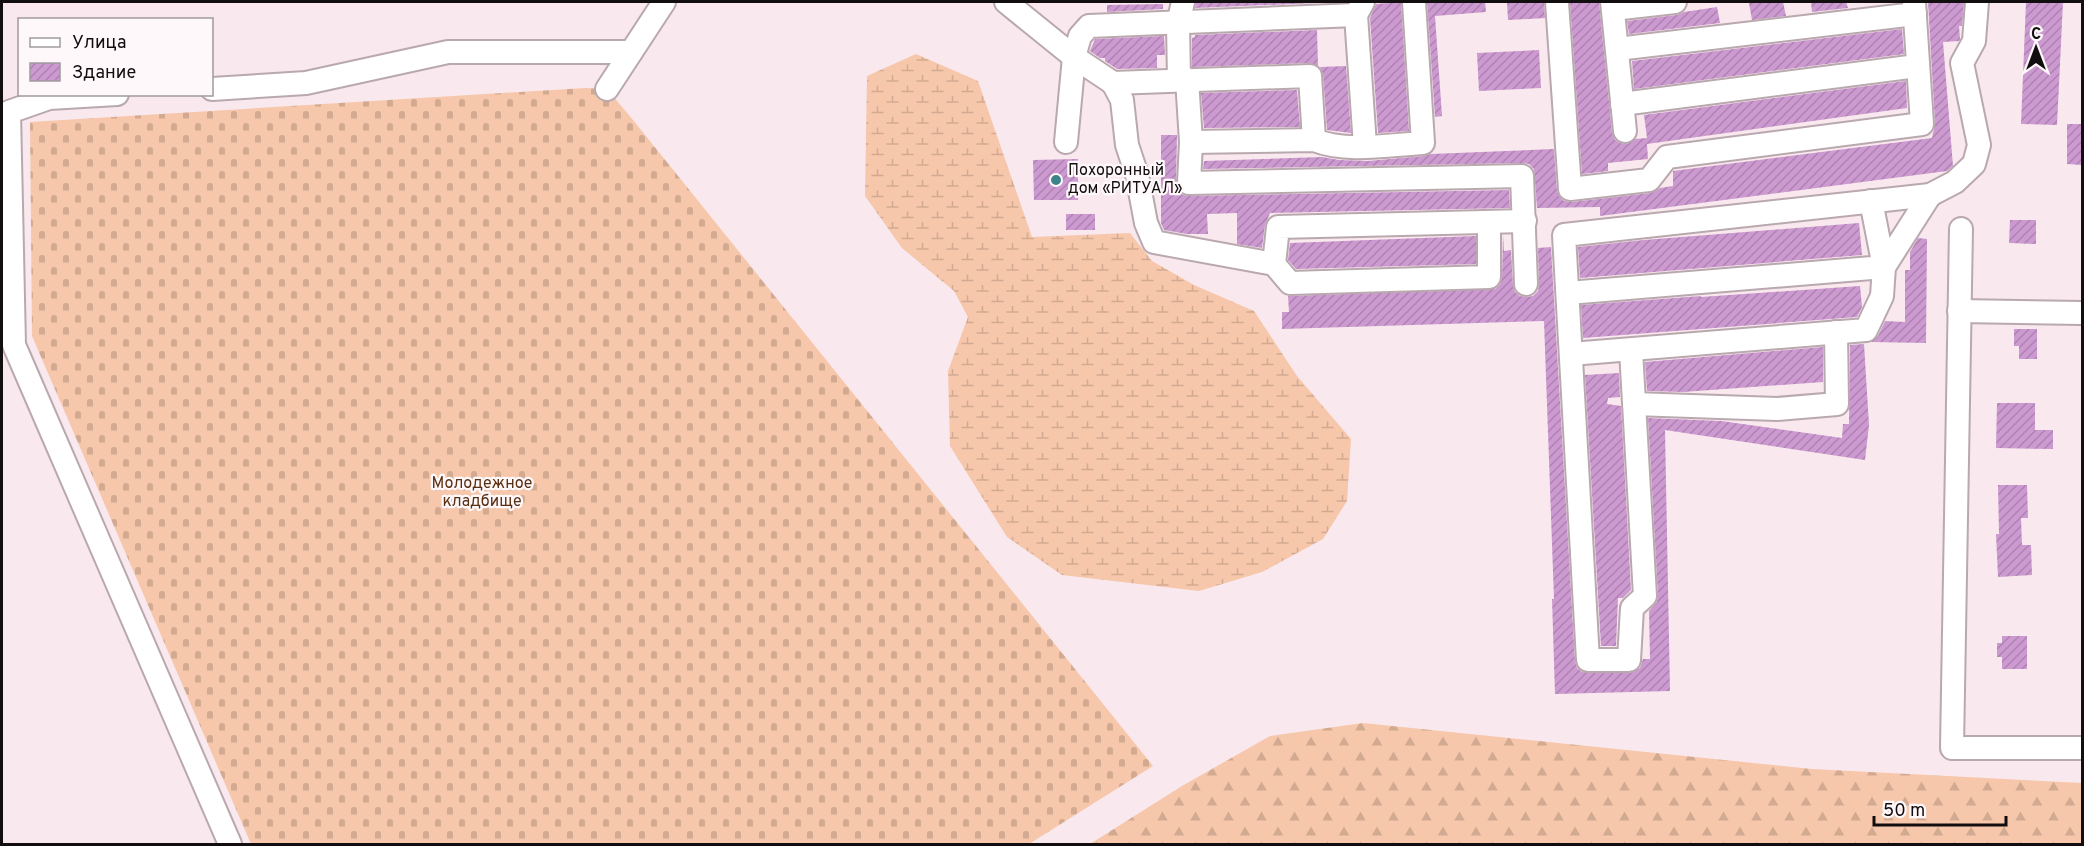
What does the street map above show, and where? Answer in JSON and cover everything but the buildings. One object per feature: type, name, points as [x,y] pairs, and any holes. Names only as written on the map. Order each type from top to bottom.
[{"type":"street","points":[[606,89],[664,2]]},
{"type":"street","points":[[1006,2],[1074,57],[1113,83],[1122,100],[1127,145],[1137,175],[1146,224],[1154,242],[1274,264],[1290,283],[1490,277],[1490,222]]},
{"type":"street","points":[[1183,2],[1178,24],[1191,142],[1189,183],[1522,177],[1526,284]]},
{"type":"street","points":[[1191,142],[1314,140],[1327,145],[1365,146],[1423,143],[1414,2]]},
{"type":"street","points":[[1557,2],[1570,189],[1649,180],[1667,157],[1922,124],[1914,8],[1617,49]]},
{"type":"street","points":[[1625,131],[1612,5],[1675,2]]},
{"type":"street","points":[[1630,350],[1645,596],[1632,608],[1629,660],[1588,660],[1564,235],[1930,195],[1955,182],[1974,164],[1979,146],[1962,63],[1974,41],[1977,2]]},
{"type":"street","points":[[1066,142],[1074,57],[1080,36],[1089,26],[1178,24],[1360,8],[1365,146]]},
{"type":"street","points":[[213,89],[306,83],[448,52],[631,52]]},
{"type":"street","points":[[1622,104],[1917,66]]},
{"type":"street","points":[[1113,83],[1310,76],[1314,140]]},
{"type":"street","points":[[90,96],[49,99],[9,112],[14,345],[230,844]]},
{"type":"street","points":[[1884,267],[1930,195]]},
{"type":"street","points":[[1571,354],[1866,330],[1882,296],[1884,267],[1871,201]]},
{"type":"street","points":[[1274,264],[1278,227],[1525,221]]},
{"type":"street","points":[[1961,229],[1952,748],[2082,748]]},
{"type":"street","points":[[1568,294],[1884,267]]},
{"type":"street","points":[[1959,311],[2082,313]]},
{"type":"street","points":[[1634,404],[1777,409],[1837,404],[1836,333]]},
{"type":"green space","points":[[916,54],[978,81],[1032,237],[1130,233],[1152,261],[1194,285],[1254,311],[1297,376],[1351,439],[1347,501],[1323,539],[1262,572],[1199,591],[1062,575],[1007,537],[950,446],[948,371],[968,317],[954,291],[902,248],[865,196],[867,76]]},
{"type":"green space","name":"Молодежное кладбище","points":[[585,88],[607,89],[633,120],[1153,766],[1029,844],[251,844],[32,336],[30,122]]},
{"type":"green space","points":[[1363,723],[1812,769],[2082,783],[2082,844],[1090,844],[1182,786],[1270,736]]},
{"type":"place","name":"Похоронный дом «РИТУАЛ»","points":[[1056,180]]}]
